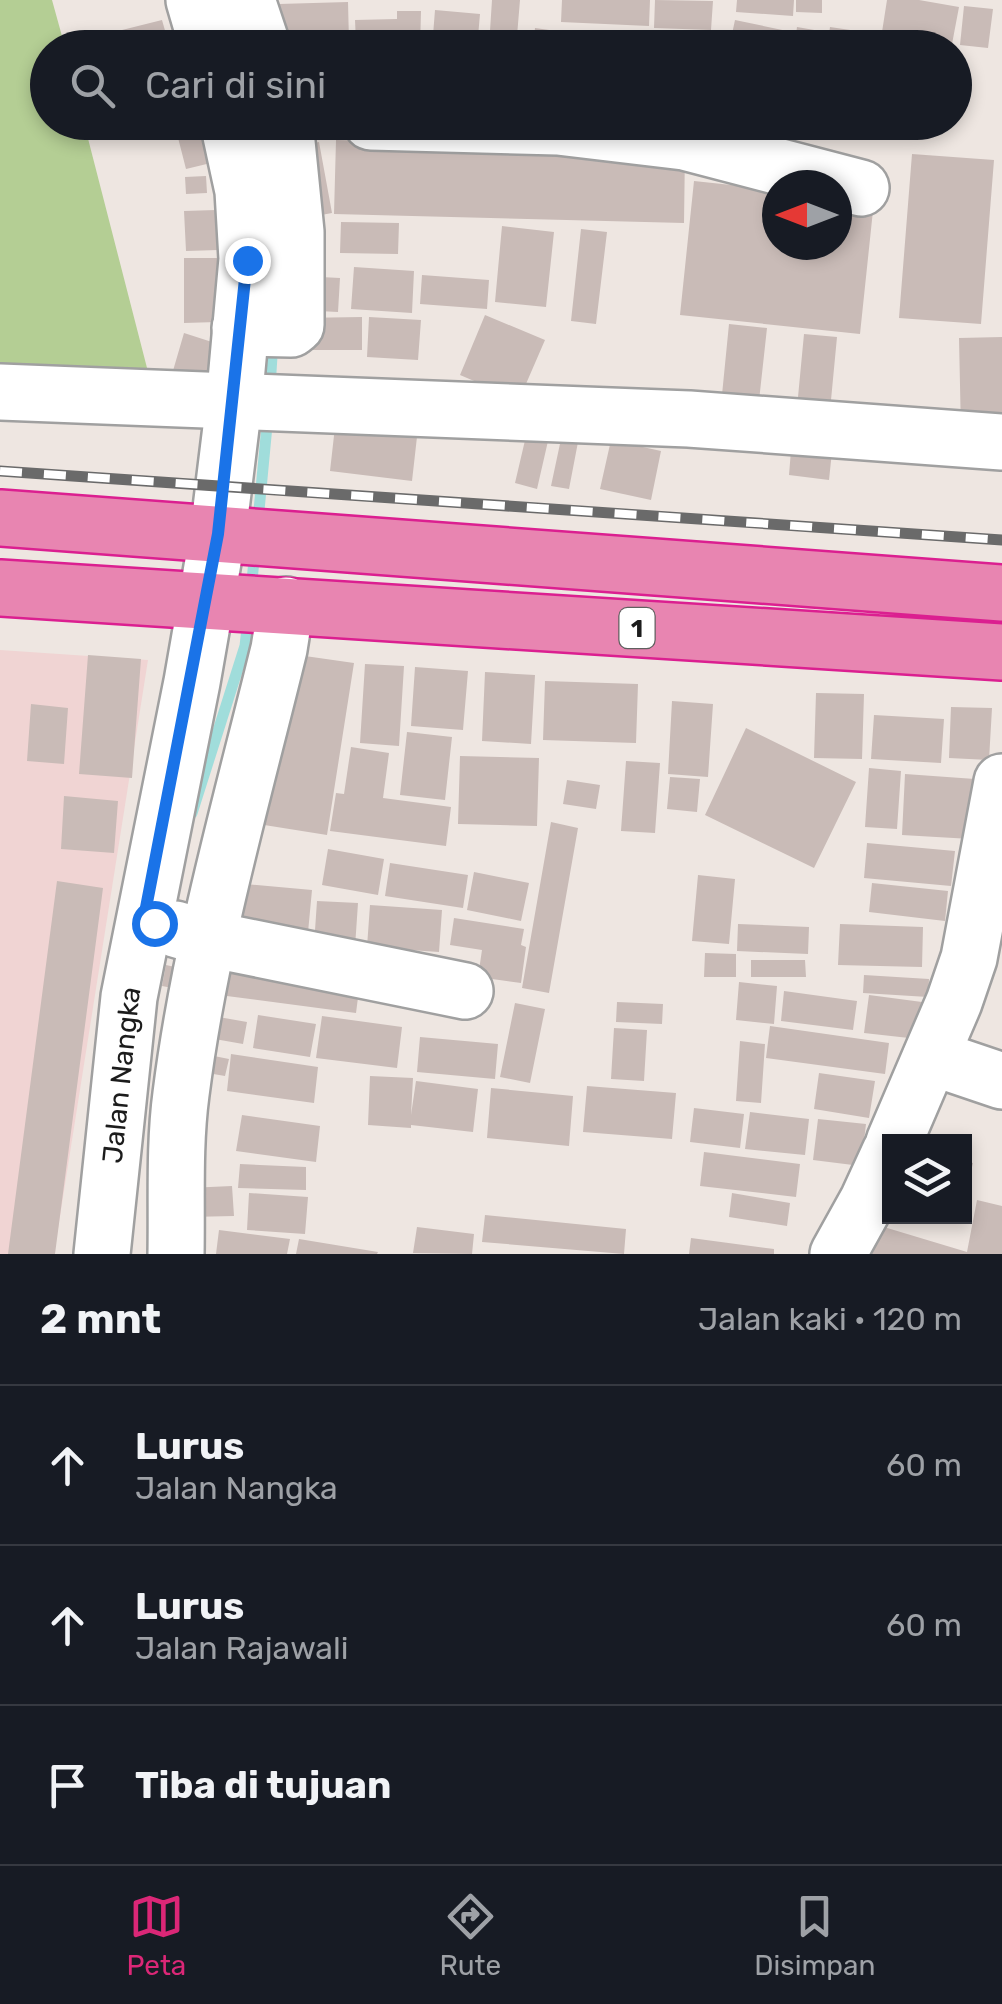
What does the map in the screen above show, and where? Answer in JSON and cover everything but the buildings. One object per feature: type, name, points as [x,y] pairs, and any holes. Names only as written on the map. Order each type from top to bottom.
[{"type":"highway","points":[[0,518],[1002,593]]},
{"type":"highway","name":"1","points":[[0,588],[1002,652]]},
{"type":"street","points":[[194,0],[203,30]]},
{"type":"street","points":[[247,0],[257,30]]},
{"type":"street","points":[[176,1254],[180,1098],[177,929],[278,649],[246,604],[260,329],[247,260],[243,192],[253,140]]},
{"type":"street","points":[[667,140],[861,188]]},
{"type":"street","points":[[0,392],[688,420],[1002,442]]},
{"type":"street","name":"Jalan Nangka","points":[[102,1254],[129,997],[177,929],[192,682],[246,604]]},
{"type":"street","points":[[897,1134],[969,958],[1002,782]]},
{"type":"street","points":[[177,929],[466,991]]},
{"type":"street","points":[[930,1058],[1002,1081]]},
{"type":"street","points":[[838,1254],[882,1169]]},
{"type":"shaded area","points":[[0,650],[148,660],[54,1254],[0,1254]]},
{"type":"green space","points":[[0,0],[52,0],[60,30],[30,30],[30,140],[88,140],[155,399],[0,389]]},
{"type":"waterway","points":[[270,387],[273,341]]},
{"type":"waterway","points":[[258,521],[268,415]]},
{"type":"waterway","points":[[251,591],[255,550]]},
{"type":"waterway","points":[[192,813],[245,646],[248,619]]},
{"type":"railway","points":[[0,471],[1002,540]]},
{"type":"route","points":[[154,923],[144,918],[218,534],[247,260]]}]
